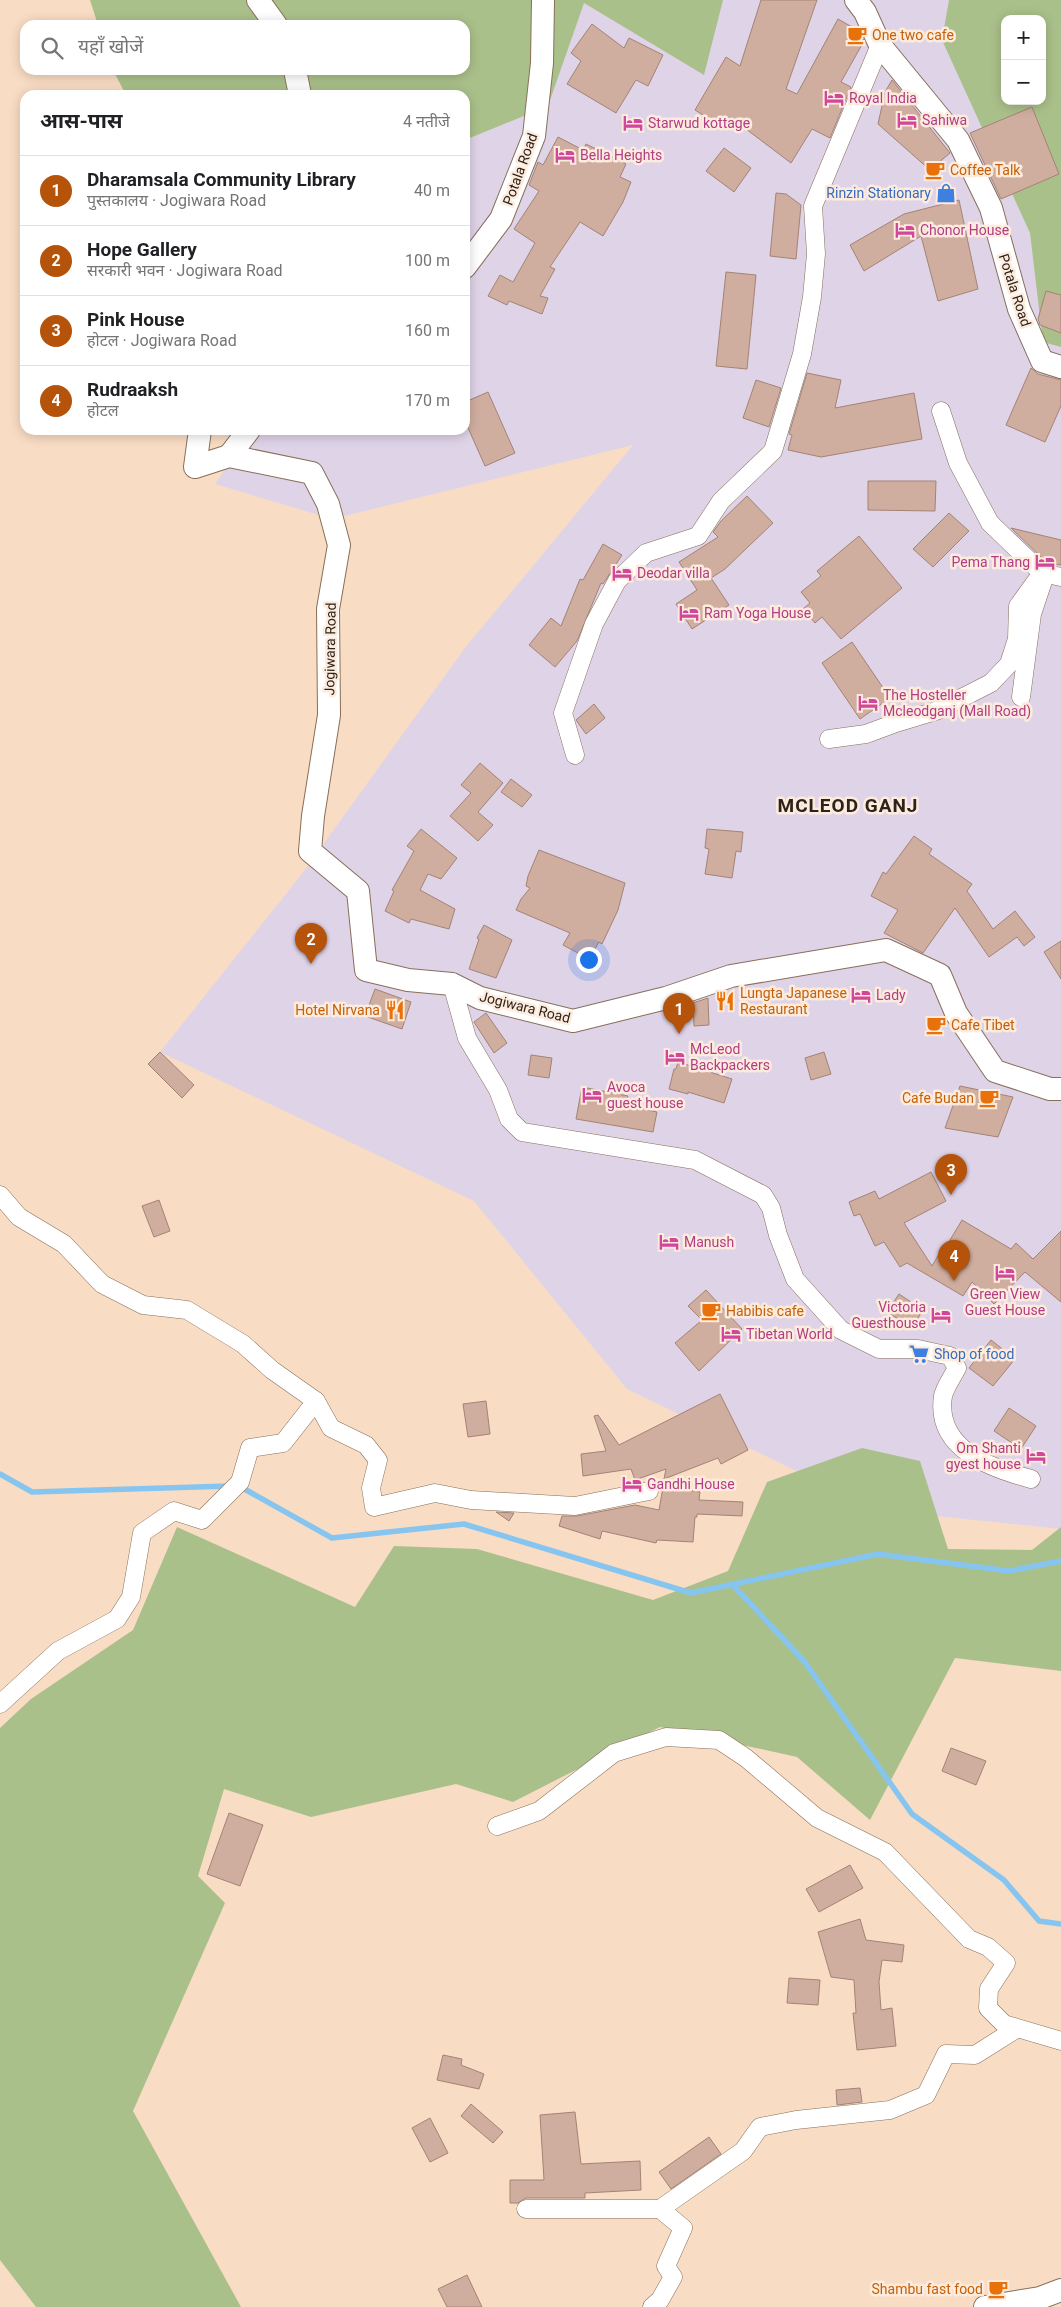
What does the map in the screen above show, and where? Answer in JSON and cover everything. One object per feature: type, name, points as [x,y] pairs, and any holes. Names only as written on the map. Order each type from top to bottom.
[{"type":"street","points":[[258,0],[272,20]]},
{"type":"street","name":"Potala Road","points":[[470,260],[501,219],[534,136],[542,63],[542,0]]},
{"type":"street","name":"Potala Road","points":[[863,4],[880,44],[958,140],[991,208],[1018,309],[1042,361],[1061,367]]},
{"type":"street","points":[[575,755],[563,714],[594,624],[617,581],[646,553],[698,536],[721,501],[773,451],[802,354],[812,297],[816,254],[813,206],[880,44]]},
{"type":"street","points":[[296,75],[299,90]]},
{"type":"street","points":[[941,410],[958,463],[990,522],[1049,574]]},
{"type":"street","name":"Jogiwara Road","points":[[199,435],[195,467],[228,456],[312,473],[328,504],[339,545],[328,609],[329,715],[313,816],[310,851],[358,891],[366,970],[408,980],[452,984],[480,998],[573,1021],[666,998],[731,976],[886,950],[940,975],[956,1013],[995,1071],[1050,1089],[1061,1089]]},
{"type":"street","points":[[228,456],[245,435]]},
{"type":"street","points":[[1021,697],[1032,614],[1049,574]]},
{"type":"street","points":[[829,739],[866,734],[936,711],[991,684],[1009,664],[1017,639],[1018,606],[1049,574]]},
{"type":"street","points":[[452,984],[467,1038],[498,1090],[509,1119],[522,1132],[695,1160],[763,1195],[771,1208],[778,1235],[795,1279],[841,1330],[879,1349],[918,1348],[950,1356],[957,1368],[943,1395],[945,1425],[966,1453],[996,1470],[1031,1479]]},
{"type":"street","points":[[0,1195],[19,1216],[64,1244],[102,1284],[143,1304],[187,1310],[243,1344],[272,1370],[316,1401],[332,1428],[366,1444],[378,1460],[371,1488],[374,1507],[434,1493],[471,1500],[575,1506],[649,1491]]},
{"type":"street","points":[[0,1704],[58,1651],[116,1619],[131,1597],[142,1533],[174,1511],[202,1520],[240,1482],[250,1448],[283,1443],[316,1401]]},
{"type":"street","points":[[497,1826],[538,1811],[614,1753],[666,1738],[719,1740],[746,1758],[817,1818],[885,1852],[969,1939],[988,1947],[1006,1963],[989,1989],[988,2008],[1004,2024],[1061,2041]]},
{"type":"street","points":[[526,2209],[660,2209],[743,2151],[760,2127],[796,2120],[890,2110],[926,2094],[946,2054],[975,2055],[1016,2029]]},
{"type":"street","points":[[652,2307],[660,2300],[673,2277],[666,2266],[683,2228],[660,2209]]},
{"type":"street","points":[[986,2307],[1040,2298],[1061,2290]]},
{"type":"shaded area","points":[[453,0],[1061,0],[1061,1529],[877,1510],[627,1389],[474,1201],[160,1052],[301,875],[465,648],[633,445],[332,519],[215,484],[249,435],[470,435],[470,90],[465,90],[465,75],[470,75],[470,20],[463,20]]},
{"type":"green space","points":[[90,0],[723,0],[704,75],[584,3],[548,106],[470,138],[470,90],[123,90],[116,75],[470,75],[470,20],[96,20]]},
{"type":"green space","points":[[949,0],[1061,0],[1061,347],[1043,342],[1030,233],[942,40]]},
{"type":"green space","points":[[862,1448],[920,1461],[948,1549],[1032,1550],[1061,1527],[1061,1671],[955,1658],[870,1820],[797,1757],[660,1727],[513,1802],[456,1784],[311,1817],[224,1789],[198,1876],[225,1903],[133,2111],[241,2307],[36,2307],[0,2260],[0,1728],[31,1699],[133,1630],[177,1527],[355,1607],[394,1546],[477,1549],[653,1600],[728,1571],[767,1482]]},
{"type":"building","points":[[761,0],[817,0],[786,89],[797,94],[838,19],[859,31],[864,41],[841,82],[851,87],[830,138],[812,129],[791,163],[730,117],[724,128],[695,110],[726,57],[740,66]]},
{"type":"building","points":[[592,24],[624,48],[629,38],[663,55],[648,86],[636,80],[616,113],[567,84],[581,61],[571,53]]},
{"type":"building","points":[[892,80],[950,153],[930,170],[878,124],[885,92]]},
{"type":"building","points":[[1032,107],[1059,174],[1001,199],[970,133]]},
{"type":"building","points":[[558,137],[583,150],[586,144],[626,164],[620,177],[631,182],[623,202],[603,236],[580,222],[550,267],[555,269],[540,296],[548,298],[542,314],[509,301],[507,305],[488,296],[500,275],[513,282],[535,243],[514,229],[539,191],[529,185],[538,162],[543,165]]},
{"type":"building","points":[[724,148],[751,168],[734,192],[706,171]]},
{"type":"building","points":[[776,193],[786,194],[801,205],[796,259],[770,256]]},
{"type":"building","points":[[959,200],[978,289],[938,301],[921,236],[864,271],[850,245],[904,214]]},
{"type":"building","points":[[726,272],[756,275],[747,369],[716,366]]},
{"type":"building","points":[[1046,291],[1061,295],[1061,333],[1040,325],[1038,319]]},
{"type":"building","points":[[1031,368],[1038,374],[1061,380],[1061,406],[1045,442],[1006,425]]},
{"type":"building","points":[[807,373],[841,380],[835,408],[914,393],[922,439],[821,457],[788,450],[792,435],[789,434]]},
{"type":"building","points":[[756,380],[781,388],[769,427],[743,418]]},
{"type":"building","points":[[488,392],[515,453],[485,466],[470,432],[470,400]]},
{"type":"building","points":[[868,481],[936,481],[935,511],[868,510]]},
{"type":"building","points":[[747,496],[773,523],[725,569],[711,578],[729,605],[692,629],[676,604],[697,590],[679,562],[718,537],[713,532],[721,521]]},
{"type":"building","points":[[949,513],[969,531],[933,567],[913,549]]},
{"type":"building","points":[[1011,528],[1061,540],[1061,565],[1047,563]]},
{"type":"building","points":[[859,536],[902,588],[841,639],[822,617],[815,623],[803,609],[810,603],[801,592],[821,576],[817,571]]},
{"type":"building","points":[[603,544],[622,555],[603,584],[601,583],[577,641],[555,667],[529,645],[551,618],[561,626],[580,579],[583,580]]},
{"type":"building","points":[[852,642],[890,698],[860,719],[822,663]]},
{"type":"building","points":[[594,704],[605,718],[586,734],[576,720]]},
{"type":"building","points":[[480,763],[503,783],[478,812],[493,825],[478,841],[450,816],[471,793],[461,785]]},
{"type":"building","points":[[511,779],[532,795],[522,807],[501,792]]},
{"type":"building","points":[[421,829],[457,858],[441,879],[428,874],[420,890],[455,909],[449,929],[411,919],[409,923],[385,911],[394,891],[392,890],[414,851],[407,846]]},
{"type":"building","points":[[707,829],[743,832],[741,852],[736,851],[732,878],[705,874],[709,849],[705,848]]},
{"type":"building","points":[[914,836],[932,849],[929,854],[972,884],[967,891],[993,929],[1015,911],[1035,937],[1024,946],[1017,937],[989,957],[955,908],[923,953],[884,933],[898,910],[871,896],[883,872],[886,874]]},
{"type":"building","points":[[539,850],[625,883],[618,910],[602,944],[599,942],[589,959],[563,945],[570,933],[516,910],[521,899],[530,888],[526,886],[528,876]]},
{"type":"building","points":[[484,925],[512,940],[496,978],[469,969],[479,939],[477,938]]},
{"type":"building","points":[[1061,941],[1061,979],[1044,952]]},
{"type":"building","points":[[375,989],[411,1002],[402,1029],[365,1016]]},
{"type":"building","points":[[708,998],[709,1025],[694,1026],[693,1003]]},
{"type":"building","points":[[486,1013],[507,1043],[494,1053],[474,1022]]},
{"type":"building","points":[[160,1052],[194,1085],[182,1098],[148,1064]]},
{"type":"building","points":[[824,1052],[831,1074],[811,1080],[805,1058]]},
{"type":"building","points":[[531,1055],[552,1058],[549,1078],[528,1075]]},
{"type":"building","points":[[678,1062],[732,1079],[724,1103],[688,1092],[688,1094],[669,1089],[674,1069],[676,1069]]},
{"type":"building","points":[[960,1086],[1013,1097],[998,1137],[945,1128]]},
{"type":"building","points":[[582,1087],[628,1096],[625,1105],[657,1112],[653,1132],[576,1119]]},
{"type":"building","points":[[931,1172],[946,1201],[904,1223],[932,1266],[939,1254],[941,1255],[962,1220],[1011,1249],[1016,1243],[1033,1259],[1061,1231],[1061,1302],[1025,1272],[994,1304],[972,1282],[963,1296],[907,1263],[900,1267],[884,1242],[875,1246],[860,1214],[854,1216],[849,1202],[875,1191],[879,1199]]},
{"type":"building","points":[[159,1200],[170,1231],[154,1237],[142,1206]]},
{"type":"building","points":[[706,1290],[742,1329],[699,1371],[675,1343],[702,1320],[688,1306]]},
{"type":"building","points":[[899,1294],[923,1310],[912,1328],[887,1312]]},
{"type":"building","points":[[991,1340],[1015,1359],[993,1386],[969,1368]]},
{"type":"building","points":[[720,1394],[748,1450],[721,1464],[718,1458],[664,1479],[666,1469],[635,1480],[631,1469],[583,1476],[581,1454],[606,1451],[594,1416],[598,1415],[619,1445]]},
{"type":"building","points":[[486,1401],[490,1434],[468,1437],[463,1404]]},
{"type":"building","points":[[1009,1408],[1036,1426],[1021,1449],[994,1431]]},
{"type":"building","points":[[663,1487],[700,1492],[699,1500],[743,1502],[742,1516],[697,1514],[697,1517],[695,1517],[693,1542],[657,1540],[656,1543],[602,1531],[600,1539],[559,1526],[562,1516],[577,1516],[635,1505],[659,1510]]},
{"type":"building","points":[[496,1512],[514,1513],[509,1521]]},
{"type":"building","points":[[951,1748],[986,1761],[976,1785],[942,1771]]},
{"type":"building","points":[[229,1813],[263,1825],[240,1886],[207,1874]]},
{"type":"building","points":[[850,1865],[863,1888],[819,1912],[806,1889]]},
{"type":"building","points":[[860,1919],[866,1940],[904,1945],[902,1962],[882,1960],[879,1982],[881,2010],[892,2008],[896,2046],[857,2050],[853,2013],[856,2013],[854,1980],[831,1977],[818,1932]]},
{"type":"building","points":[[789,1978],[820,1980],[818,2005],[787,2003]]},
{"type":"building","points":[[443,2055],[462,2059],[461,2065],[484,2074],[479,2089],[437,2080]]},
{"type":"building","points":[[860,2088],[862,2102],[837,2105],[836,2090]]},
{"type":"building","points":[[471,2104],[503,2132],[493,2143],[461,2116]]},
{"type":"building","points":[[575,2112],[581,2164],[640,2161],[641,2190],[585,2193],[585,2198],[526,2198],[518,2203],[510,2203],[510,2180],[544,2180],[540,2115]]},
{"type":"building","points":[[430,2118],[448,2153],[430,2162],[412,2128]]},
{"type":"building","points":[[709,2137],[721,2154],[671,2189],[659,2172]]},
{"type":"building","points":[[467,2275],[482,2307],[447,2307],[438,2289]]},
{"type":"waterway","points":[[0,1474],[32,1492],[230,1486]]},
{"type":"waterway","points":[[239,1486],[332,1538],[464,1524],[691,1593],[878,1554],[1009,1571],[1061,1561]]},
{"type":"waterway","points":[[732,1584],[804,1661],[912,1814],[1004,1880],[1039,1921],[1061,1924]]},
{"type":"place","name":"One two cafe","points":[[857,35]]},
{"type":"place","name":"Royal India","points":[[834,98]]},
{"type":"place","name":"Sahiwa","points":[[907,120]]},
{"type":"place","name":"Starwud kottage","points":[[633,123]]},
{"type":"place","name":"Bella Heights","points":[[565,155]]},
{"type":"place","name":"Coffee Talk","points":[[935,170]]},
{"type":"place","name":"Rinzin Stationary","points":[[946,193]]},
{"type":"place","name":"Chonor House","points":[[905,230]]},
{"type":"place","name":"Pema Thang","points":[[1045,562]]},
{"type":"place","name":"Deodar villa","points":[[622,573]]},
{"type":"place","name":"Ram Yoga House","points":[[689,613]]},
{"type":"place","name":"The Hosteller Mcleodganj (Mall Road)","points":[[868,703]]},
{"type":"place","name":"Hope Gallery","points":[[311,964]]},
{"type":"place","name":"Lady","points":[[861,995]]},
{"type":"place","name":"Lungta Japanese Restaurant","points":[[725,1001]]},
{"type":"place","name":"Hotel Nirvana","points":[[395,1010]]},
{"type":"place","name":"Cafe Tibet","points":[[936,1025]]},
{"type":"place","name":"Dharamsala Community Library","points":[[679,1034]]},
{"type":"place","name":"McLeod Backpackers","points":[[675,1057]]},
{"type":"place","name":"Avoca guest house","points":[[592,1095]]},
{"type":"place","name":"Cafe Budan","points":[[989,1098]]},
{"type":"place","name":"Pink House","points":[[951,1195]]},
{"type":"place","name":"Manush","points":[[669,1242]]},
{"type":"place","name":"Green View Guest House","points":[[1005,1273]]},
{"type":"place","name":"Rudraaksh","points":[[954,1281]]},
{"type":"place","name":"Habibis cafe","points":[[711,1311]]},
{"type":"place","name":"Victoria Guesthouse","points":[[941,1315]]},
{"type":"place","name":"Tibetan World","points":[[731,1334]]},
{"type":"place","name":"Shop of food","points":[[919,1354]]},
{"type":"place","name":"Om Shanti gyest house","points":[[1036,1456]]},
{"type":"place","name":"Gandhi House","points":[[632,1484]]},
{"type":"place","name":"Shambu fast food","points":[[998,2289]]},
{"type":"district","name":"MCLEOD GANJ","points":[[848,805]]}]
